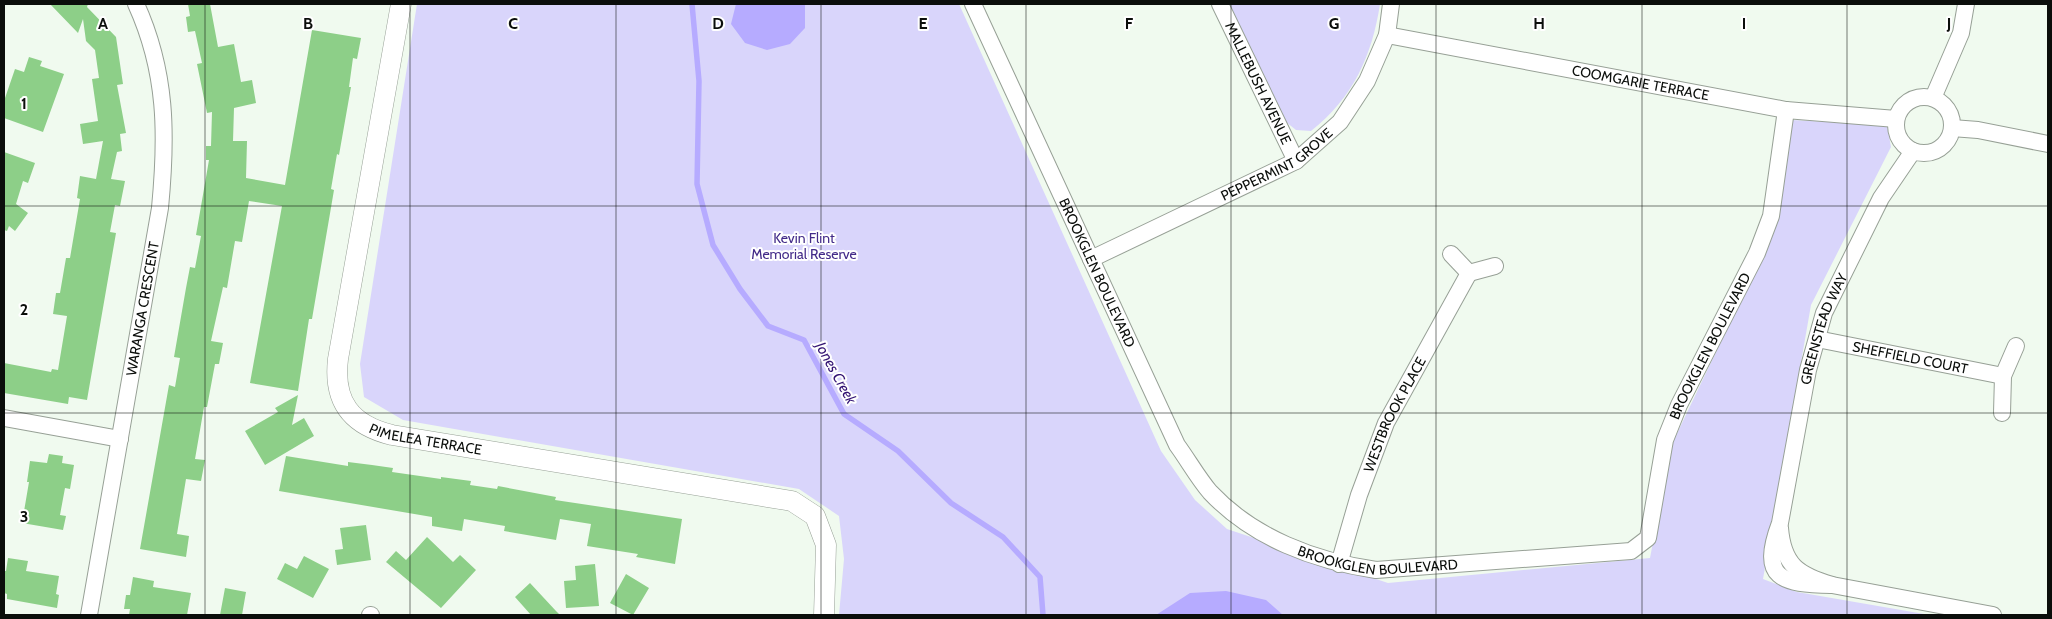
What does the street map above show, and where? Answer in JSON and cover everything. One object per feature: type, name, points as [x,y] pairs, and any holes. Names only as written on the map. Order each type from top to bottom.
[{"type":"street","name":"WARANGA CRESCENT","points":[[88,615],[160,208],[165,154],[163,103],[157,61],[136,4]]},
{"type":"street","name":"PIMELEA TERRACE","points":[[401,4],[338,359],[337,385],[344,405],[365,424],[392,435],[792,501],[815,516],[826,545],[824,615]]},
{"type":"street","name":"BROOKGLEN BOULEVARD","points":[[973,4],[1177,445],[1210,492],[1250,526],[1307,555],[1339,564],[1376,570],[1631,551],[1648,538],[1665,440],[1679,405],[1757,253],[1771,216],[1786,110]]},
{"type":"street","name":"MALLEBUSH AVENUE","points":[[1220,4],[1296,161]]},
{"type":"street","name":"PEPPERMINT GROVE","points":[[1091,259],[1296,161],[1340,122],[1367,81],[1387,35],[1391,4]]},
{"type":"street","points":[[1933,98],[1961,33],[1966,4]]},
{"type":"street","name":"COOMGARIE TERRACE","points":[[1387,35],[1786,110],[1896,119]]},
{"type":"street","points":[[1922,96],[1933,98],[1942,103],[1949,112],[1952,128],[1948,139],[1942,146],[1923,153],[1913,151],[1899,139],[1895,128],[1896,119],[1900,110],[1913,99],[1922,96]]},
{"type":"street","points":[[1952,128],[1978,130],[2048,144]]},
{"type":"street","name":"GREENSTEAD WAY","points":[[1913,151],[1881,198],[1824,312],[1808,370],[1780,523],[1782,546],[1795,569],[1812,579],[1832,585],[1993,615]]},
{"type":"street","points":[[1451,254],[1469,273],[1495,266]]},
{"type":"street","name":"WESTBROOK PLACE","points":[[1339,564],[1359,494],[1386,423],[1469,273]]},
{"type":"street","name":"SHEFFIELD COURT","points":[[1816,339],[2003,376]]},
{"type":"street","points":[[2002,413],[2003,376],[2016,346]]},
{"type":"street","points":[[4,418],[120,439]]},
{"type":"green space","name":"Kevin Flint Memorial Reserve","points":[[417,4],[959,4],[1161,451],[1195,500],[1227,529],[1388,583],[1650,558],[1671,446],[1760,260],[1792,120],[1887,125],[1891,147],[1811,305],[1763,579],[1797,592],[1930,615],[839,615],[844,559],[839,516],[799,489],[403,420],[364,397],[360,364]]},
{"type":"green space","points":[[1229,4],[1380,4],[1372,41],[1358,75],[1338,105],[1311,131],[1296,130],[1286,122]]},
{"type":"shaded area","points":[[736,4],[805,4],[805,28],[790,44],[767,50],[745,43],[731,24]]},
{"type":"shaded area","points":[[1226,591],[1266,600],[1283,615],[1156,615],[1190,593]]},
{"type":"building","points":[[50,4],[88,4],[87,7],[116,37],[123,84],[117,85],[126,133],[120,134],[122,151],[117,152],[111,179],[125,181],[120,206],[115,205],[110,232],[116,233],[87,400],[69,397],[68,404],[4,393],[4,363],[51,372],[52,369],[58,370],[67,316],[53,314],[56,293],[60,293],[66,258],[70,258],[80,199],[77,198],[80,176],[96,179],[103,141],[83,144],[80,124],[98,121],[92,79],[99,78],[95,50],[86,41],[83,19],[78,33]]},
{"type":"building","points":[[188,4],[210,4],[218,47],[234,44],[241,82],[252,80],[256,103],[234,108],[233,141],[247,141],[246,178],[285,185],[312,30],[361,38],[357,59],[353,58],[349,87],[351,87],[331,189],[334,190],[312,319],[309,319],[298,391],[250,383],[282,206],[249,201],[242,242],[235,241],[227,288],[223,287],[211,341],[223,343],[219,364],[215,364],[207,407],[204,407],[195,459],[205,460],[201,481],[186,479],[177,534],[189,536],[186,557],[140,549],[169,385],[175,387],[180,358],[174,357],[190,267],[195,268],[201,236],[196,235],[209,160],[206,160],[206,146],[211,146],[212,112],[207,113],[197,64],[202,63],[195,31],[188,32],[186,17],[190,16]]},
{"type":"building","points":[[29,57],[42,61],[40,66],[64,74],[43,132],[4,118],[4,101],[15,69],[24,72]]},
{"type":"building","points":[[4,152],[35,163],[28,183],[23,181],[16,204],[28,213],[15,231],[9,226],[7,231],[4,230]]},
{"type":"building","points":[[298,395],[292,425],[304,418],[314,436],[265,465],[245,431],[278,412],[275,408]]},
{"type":"building","points":[[49,454],[63,456],[62,463],[74,465],[70,489],[65,488],[60,515],[66,516],[63,530],[22,523],[29,482],[27,482],[30,461],[47,463]]},
{"type":"building","points":[[286,456],[348,466],[348,462],[393,468],[392,472],[471,481],[470,485],[497,489],[498,486],[556,497],[555,500],[682,519],[675,564],[636,557],[638,554],[587,546],[591,524],[560,519],[556,540],[504,531],[505,526],[464,519],[462,531],[432,526],[432,517],[279,491]]},
{"type":"building","points":[[366,525],[371,560],[337,565],[335,550],[343,549],[340,528]]},
{"type":"building","points":[[427,537],[453,562],[460,555],[476,570],[441,608],[386,562],[396,551],[406,560]]},
{"type":"building","points":[[304,556],[329,569],[313,598],[277,579],[285,563],[297,569]]},
{"type":"building","points":[[8,558],[28,561],[26,571],[59,576],[56,594],[59,595],[57,608],[7,599],[7,594],[4,593],[4,571],[6,571]]},
{"type":"building","points":[[595,564],[599,606],[566,608],[564,581],[576,580],[575,566]]},
{"type":"building","points":[[626,574],[649,588],[633,615],[610,603]]},
{"type":"building","points":[[133,577],[154,581],[153,587],[191,593],[187,615],[129,615],[130,609],[124,609],[126,595],[130,595]]},
{"type":"building","points":[[530,583],[560,615],[531,615],[515,597]]},
{"type":"building","points":[[225,588],[246,592],[242,615],[220,615]]},
{"type":"waterway","name":"Jones Creek","points":[[692,4],[699,81],[697,184],[713,245],[740,289],[768,326],[804,340],[844,414],[898,451],[951,503],[1003,537],[1040,577],[1043,615]]}]
